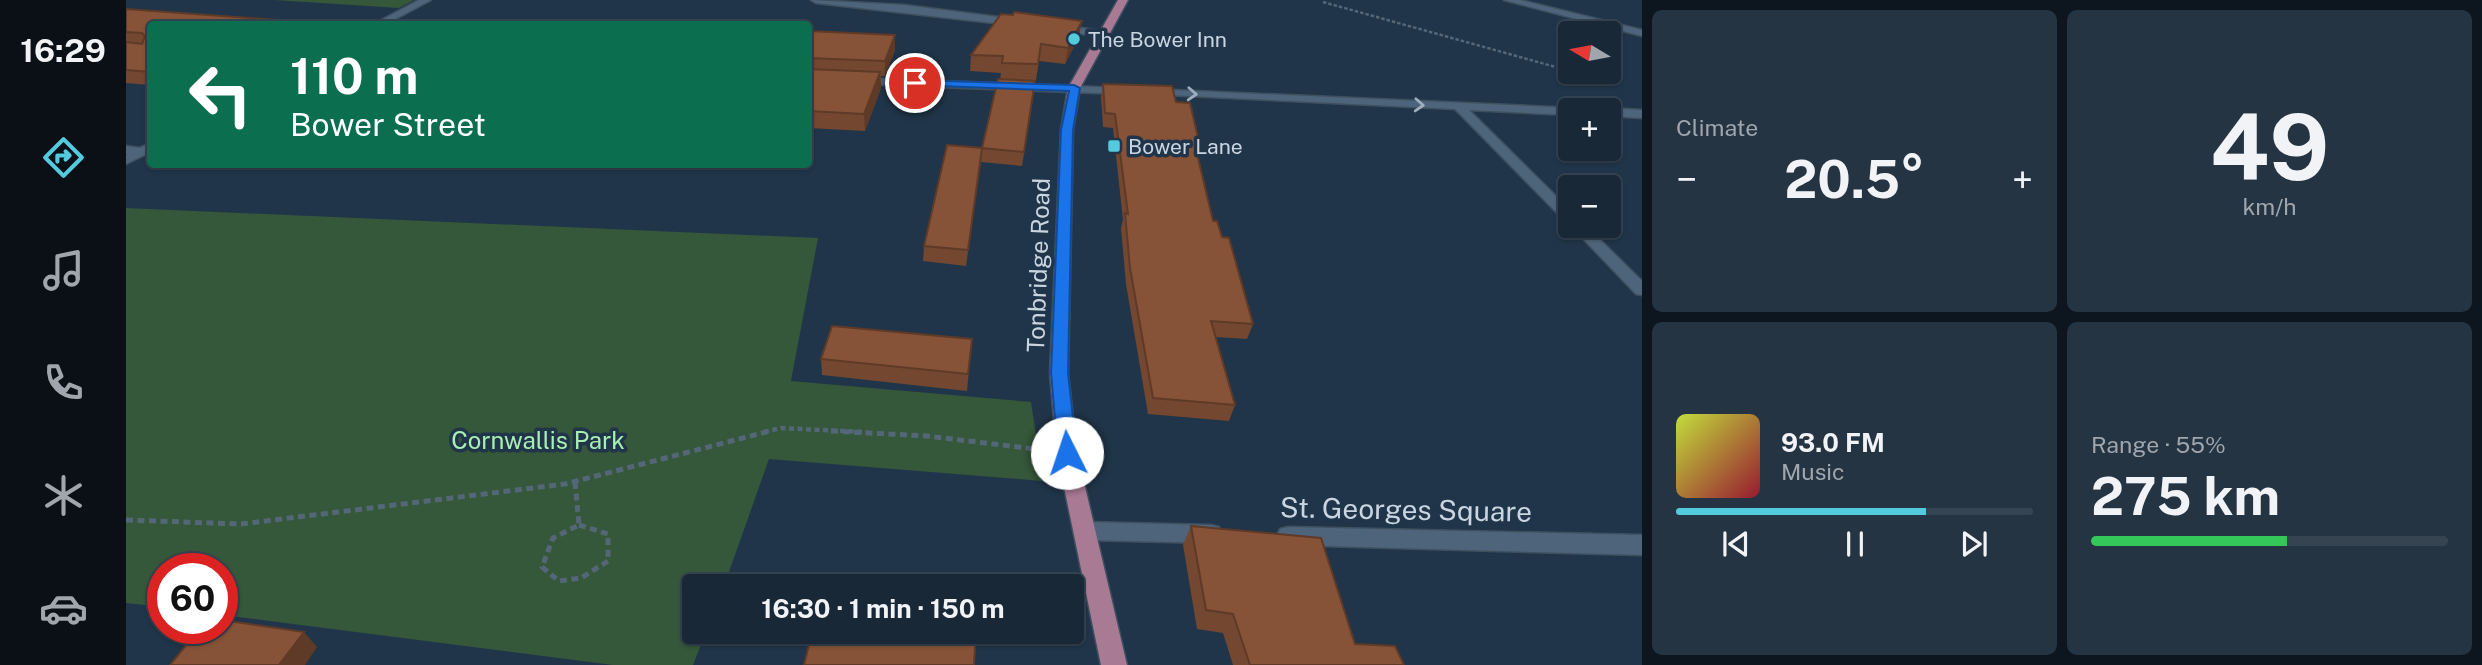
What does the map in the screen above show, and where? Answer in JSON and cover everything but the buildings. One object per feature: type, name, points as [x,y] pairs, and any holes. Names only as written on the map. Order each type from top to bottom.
[{"type":"main road","name":"Tonbridge Road","points":[[1114,665],[1067,453],[1059,373],[1067,130],[1074,88],[1123,0]]},
{"type":"street","points":[[385,21],[426,0]]},
{"type":"street","points":[[816,0],[1035,25]]},
{"type":"street","points":[[1508,0],[1642,33]]},
{"type":"street","points":[[1048,27],[1103,34]]},
{"type":"street","points":[[812,79],[1074,88],[1558,111]]},
{"type":"street","points":[[1459,107],[1558,206]]},
{"type":"street","points":[[1621,113],[1642,114]]},
{"type":"street","points":[[126,150],[146,150]]},
{"type":"street","points":[[126,160],[146,150]]},
{"type":"street","points":[[1590,238],[1642,290]]},
{"type":"street","points":[[1085,531],[1238,535]]},
{"type":"street","name":"St. Georges Square","points":[[1266,536],[1642,545]]},
{"type":"path","points":[[1323,2],[1558,67]]},
{"type":"path","points":[[126,520],[241,524],[575,482],[649,460],[781,428],[927,436],[1067,453]]},
{"type":"path","points":[[575,482],[579,525]]},
{"type":"path","points":[[579,525],[608,534],[608,561],[581,578],[559,581],[542,567],[549,547],[553,538],[579,525]]},
{"type":"green space","points":[[274,0],[414,0],[399,8]]},
{"type":"green space","name":"Cornwallis Park","points":[[126,208],[818,238],[791,381],[1031,402],[1043,481],[769,459],[728,574],[682,574],[682,644],[701,644],[693,665],[613,665],[238,617],[238,553],[147,553],[147,605],[126,603]]},
{"type":"place","name":"The Bower Inn","points":[[1074,39]]},
{"type":"place","name":"Bower Lane","points":[[1114,146]]},
{"type":"route","points":[[915,83],[1074,88],[1067,130],[1059,373],[1067,453]]}]
